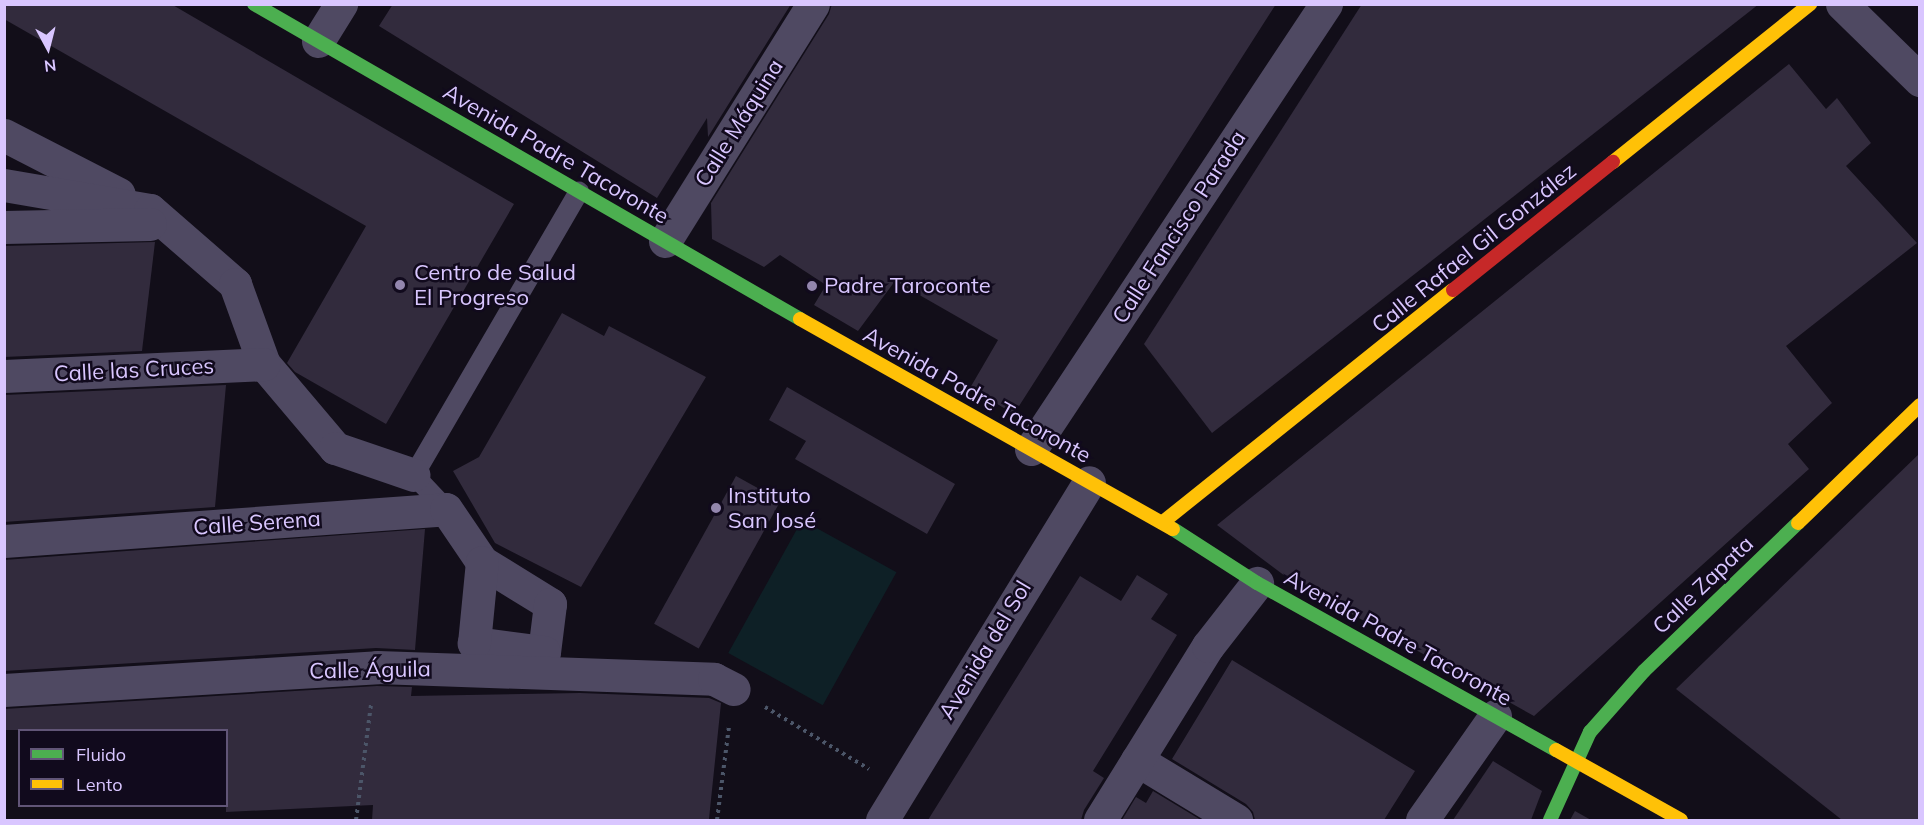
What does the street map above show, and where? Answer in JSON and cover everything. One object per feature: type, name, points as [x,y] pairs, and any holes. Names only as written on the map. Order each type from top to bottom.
[{"type":"main road","name":"Avenida Padre Tacoronte","points":[[254,4],[579,192],[1163,522],[1257,583],[1681,820]]},
{"type":"main road","name":"Calle Rafael Gil González","points":[[1163,522],[1810,4]]},
{"type":"main road","name":"Calle Zapata","points":[[1551,820],[1590,732],[1644,671],[1920,405]]},
{"type":"street","points":[[318,41],[341,4]]},
{"type":"street","name":"Calle Máquina","points":[[665,241],[813,4]]},
{"type":"street","name":"Calle Fancisco Parada","points":[[1031,449],[1326,4]]},
{"type":"street","points":[[1842,4],[1920,80]]},
{"type":"street","points":[[4,135],[158,217],[235,284],[264,364],[335,448],[414,475]]},
{"type":"street","points":[[4,185],[158,217]]},
{"type":"street","points":[[4,227],[158,217]]},
{"type":"street","name":"Calle las Cruces","points":[[4,376],[264,364]]},
{"type":"street","name":"Avenida del Sol","points":[[882,820],[1089,482]]},
{"type":"street","points":[[446,509],[482,562]]},
{"type":"street","name":"Calle Serena","points":[[4,541],[446,509]]},
{"type":"street","points":[[1100,820],[1208,646],[1257,583]]},
{"type":"street","name":"Calle Águila","points":[[4,690],[376,667],[714,679],[734,689]]},
{"type":"street","points":[[1422,820],[1495,716]]},
{"type":"street","points":[[1137,760],[1236,820]]},
{"type":"lane","points":[[446,509],[414,475],[579,192]]},
{"type":"path","points":[[356,820],[376,667]]},
{"type":"path","points":[[717,820],[734,689],[902,788]]},
{"type":"shaded area","points":[[802,520],[896,572],[823,705],[728,653]]},
{"type":"building","points":[[4,4],[171,4],[514,204],[386,424],[295,372],[287,363],[366,226],[4,19]]},
{"type":"building","points":[[393,4],[791,4],[708,137],[707,118],[657,198],[379,26]]},
{"type":"building","points":[[832,4],[1276,4],[1014,414],[970,388],[998,340],[895,281],[858,331],[814,305],[826,285],[780,255],[764,267],[712,239],[711,203],[829,14]]},
{"type":"building","points":[[1362,4],[1759,4],[1212,433],[1144,344]]},
{"type":"building","points":[[1789,64],[1826,109],[1837,98],[1871,143],[1846,166],[1917,243],[1786,346],[1832,403],[1788,444],[1809,469],[1534,716],[1289,579],[1217,525]]},
{"type":"building","points":[[155,242],[142,351],[4,357],[4,246]]},
{"type":"building","points":[[562,313],[604,336],[609,326],[706,377],[581,587],[495,543],[453,471],[479,457]]},
{"type":"building","points":[[226,385],[215,507],[4,522],[4,395]]},
{"type":"building","points":[[787,387],[955,484],[927,534],[795,459],[806,441],[769,420]]},
{"type":"building","points":[[1920,453],[1920,820],[1842,820],[1676,689]]},
{"type":"building","points":[[736,476],[781,501],[699,649],[654,624]]},
{"type":"building","points":[[425,529],[415,650],[376,648],[4,671],[4,560]]},
{"type":"building","points":[[1137,575],[1168,594],[1151,619],[1177,635],[1093,771],[1104,778],[1084,810],[1081,820],[928,820],[1080,576],[1121,601]]},
{"type":"building","points":[[1232,660],[1415,771],[1384,820],[1255,820],[1253,812],[1246,804],[1172,759]]},
{"type":"building","points":[[377,686],[412,687],[411,696],[580,693],[709,698],[721,703],[709,819],[372,820],[373,805],[226,812],[226,807],[228,807],[228,729],[4,730],[4,709]]},
{"type":"building","points":[[1493,761],[1542,791],[1531,820],[1453,820]]},
{"type":"building","points":[[1153,791],[1201,820],[1122,820],[1136,797],[1146,803]]},
{"type":"building","points":[[1575,811],[1591,820],[1570,820]]},
{"type":"traffic: fast","points":[[254,4],[800,319]]},
{"type":"traffic: fast","points":[[1550,820],[1590,732],[1644,671],[1798,523]]},
{"type":"traffic: fast","points":[[1173,529],[1257,583],[1556,750]]},
{"type":"traffic: slow","points":[[1613,162],[1810,4]]},
{"type":"traffic: slow","points":[[1163,522],[1453,290]]},
{"type":"traffic: slow","points":[[800,319],[1173,529]]},
{"type":"traffic: slow","points":[[1798,523],[1920,405]]},
{"type":"traffic: slow","points":[[1556,750],[1681,820]]},
{"type":"traffic: jam","points":[[1453,290],[1613,162]]},
{"type":"place","name":"Centro de Salud El Progreso","points":[[400,285]]},
{"type":"place","name":"Padre Taroconte","points":[[812,286]]},
{"type":"place","name":"Instituto San José","points":[[716,508]]}]
